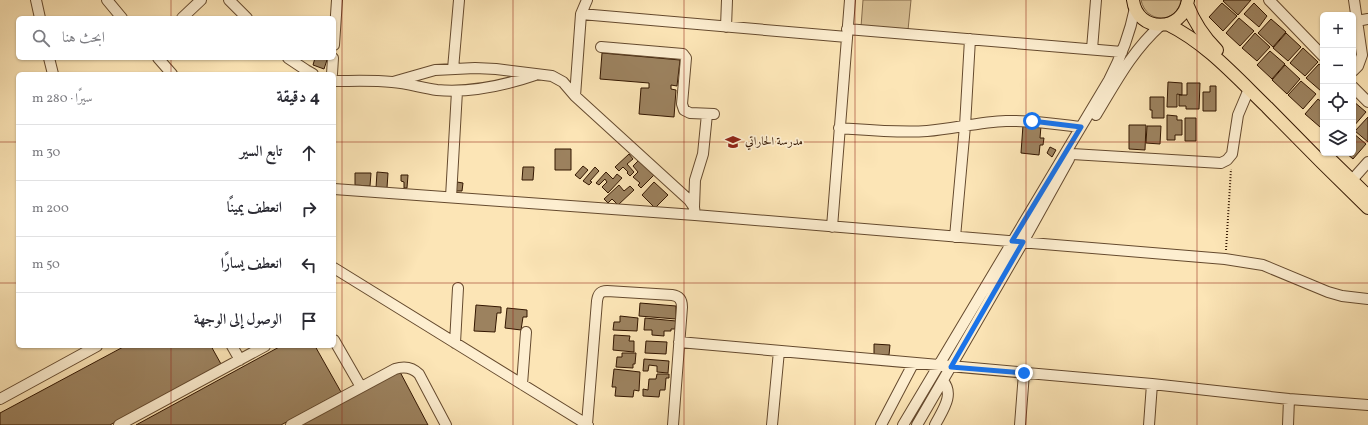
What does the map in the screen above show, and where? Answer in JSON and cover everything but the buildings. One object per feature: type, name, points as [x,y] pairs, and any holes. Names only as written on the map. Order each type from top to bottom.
[{"type":"main road","points":[[1164,24],[1173,22],[1182,15],[1187,2]]},
{"type":"main road","points":[[1187,2],[1195,23],[1208,41],[1320,148]]},
{"type":"main road","points":[[1134,4],[1138,13],[1148,22],[1164,24],[1185,34],[1197,42],[1248,89],[1368,208]]},
{"type":"main road","points":[[1328,156],[1368,196]]},
{"type":"street","points":[[36,0],[40,16]]},
{"type":"street","points":[[107,0],[120,16]]},
{"type":"street","points":[[184,16],[201,0]]},
{"type":"street","points":[[229,0],[245,16]]},
{"type":"street","points":[[336,16],[337,0]]},
{"type":"street","points":[[453,68],[459,0]]},
{"type":"street","points":[[575,96],[580,14],[586,0]]},
{"type":"street","points":[[726,27],[727,0]]},
{"type":"street","points":[[832,227],[850,0]]},
{"type":"street","points":[[1092,49],[1096,0]]},
{"type":"street","points":[[1269,0],[1320,53]]},
{"type":"street","points":[[1354,0],[1362,55],[1356,67]]},
{"type":"street","points":[[902,425],[1114,70],[1132,23],[1134,4]]},
{"type":"street","points":[[580,14],[726,27],[970,39],[1122,52]]},
{"type":"street","points":[[1357,21],[1368,19]]},
{"type":"street","points":[[917,425],[1072,154],[1130,58],[1144,41],[1164,24]]},
{"type":"street","points":[[955,237],[965,126],[970,39]]},
{"type":"street","points":[[601,48],[683,54],[686,58],[682,107],[686,112],[710,114],[702,161],[694,180],[695,211]]},
{"type":"street","points":[[50,60],[52,72]]},
{"type":"street","points":[[160,60],[170,72]]},
{"type":"street","points":[[291,60],[310,72]]},
{"type":"street","points":[[332,72],[333,60]]},
{"type":"street","points":[[393,82],[435,70],[453,68],[496,69],[552,76],[560,80],[575,96],[689,200],[695,211]]},
{"type":"street","points":[[336,81],[393,82],[437,90],[457,91],[478,90],[498,86],[538,74]]},
{"type":"street","points":[[1072,154],[1221,163],[1227,160],[1232,154],[1238,115],[1248,89]]},
{"type":"street","points":[[1356,90],[1368,102]]},
{"type":"street","points":[[451,197],[457,91]]},
{"type":"street","points":[[839,128],[906,131],[945,129],[1018,121],[1032,121],[1081,127]]},
{"type":"street","points":[[1352,180],[1368,162]]},
{"type":"street","points":[[336,189],[695,211],[832,227],[1225,259],[1263,265],[1328,292],[1342,296],[1368,299]]},
{"type":"street","points":[[336,269],[588,425],[597,301],[600,293],[607,291],[676,296],[682,302],[673,425]]},
{"type":"street","points":[[455,343],[458,288]]},
{"type":"street","points":[[522,384],[526,332]]},
{"type":"street","points":[[679,342],[913,364],[1152,384],[1289,399],[1368,405]]},
{"type":"street","points":[[336,343],[361,387]]},
{"type":"street","points":[[0,399],[93,348]]},
{"type":"street","points":[[233,348],[240,360]]},
{"type":"street","points":[[119,425],[261,348]]},
{"type":"street","points":[[772,425],[779,351]]},
{"type":"street","points":[[880,425],[913,364]]},
{"type":"street","points":[[291,425],[400,367],[410,368],[419,374],[446,425]]},
{"type":"street","points":[[1020,425],[1024,373]]},
{"type":"street","points":[[935,425],[948,396],[946,386],[943,381]]},
{"type":"street","points":[[1149,425],[1152,384]]},
{"type":"street","points":[[1288,425],[1289,399]]},
{"type":"path","points":[[1225,259],[1232,154]]},
{"type":"shaded area","points":[[863,0],[911,0],[908,30],[861,27]]},
{"type":"shaded area","points":[[1141,0],[1181,0],[1174,14],[1161,18],[1149,14],[1144,8]]},
{"type":"place","name":"مدرسة الحاراتي","points":[[733,142]]},
{"type":"route","points":[[1024,373],[951,367],[1023,242],[1012,241],[1081,127],[1032,121]]}]
